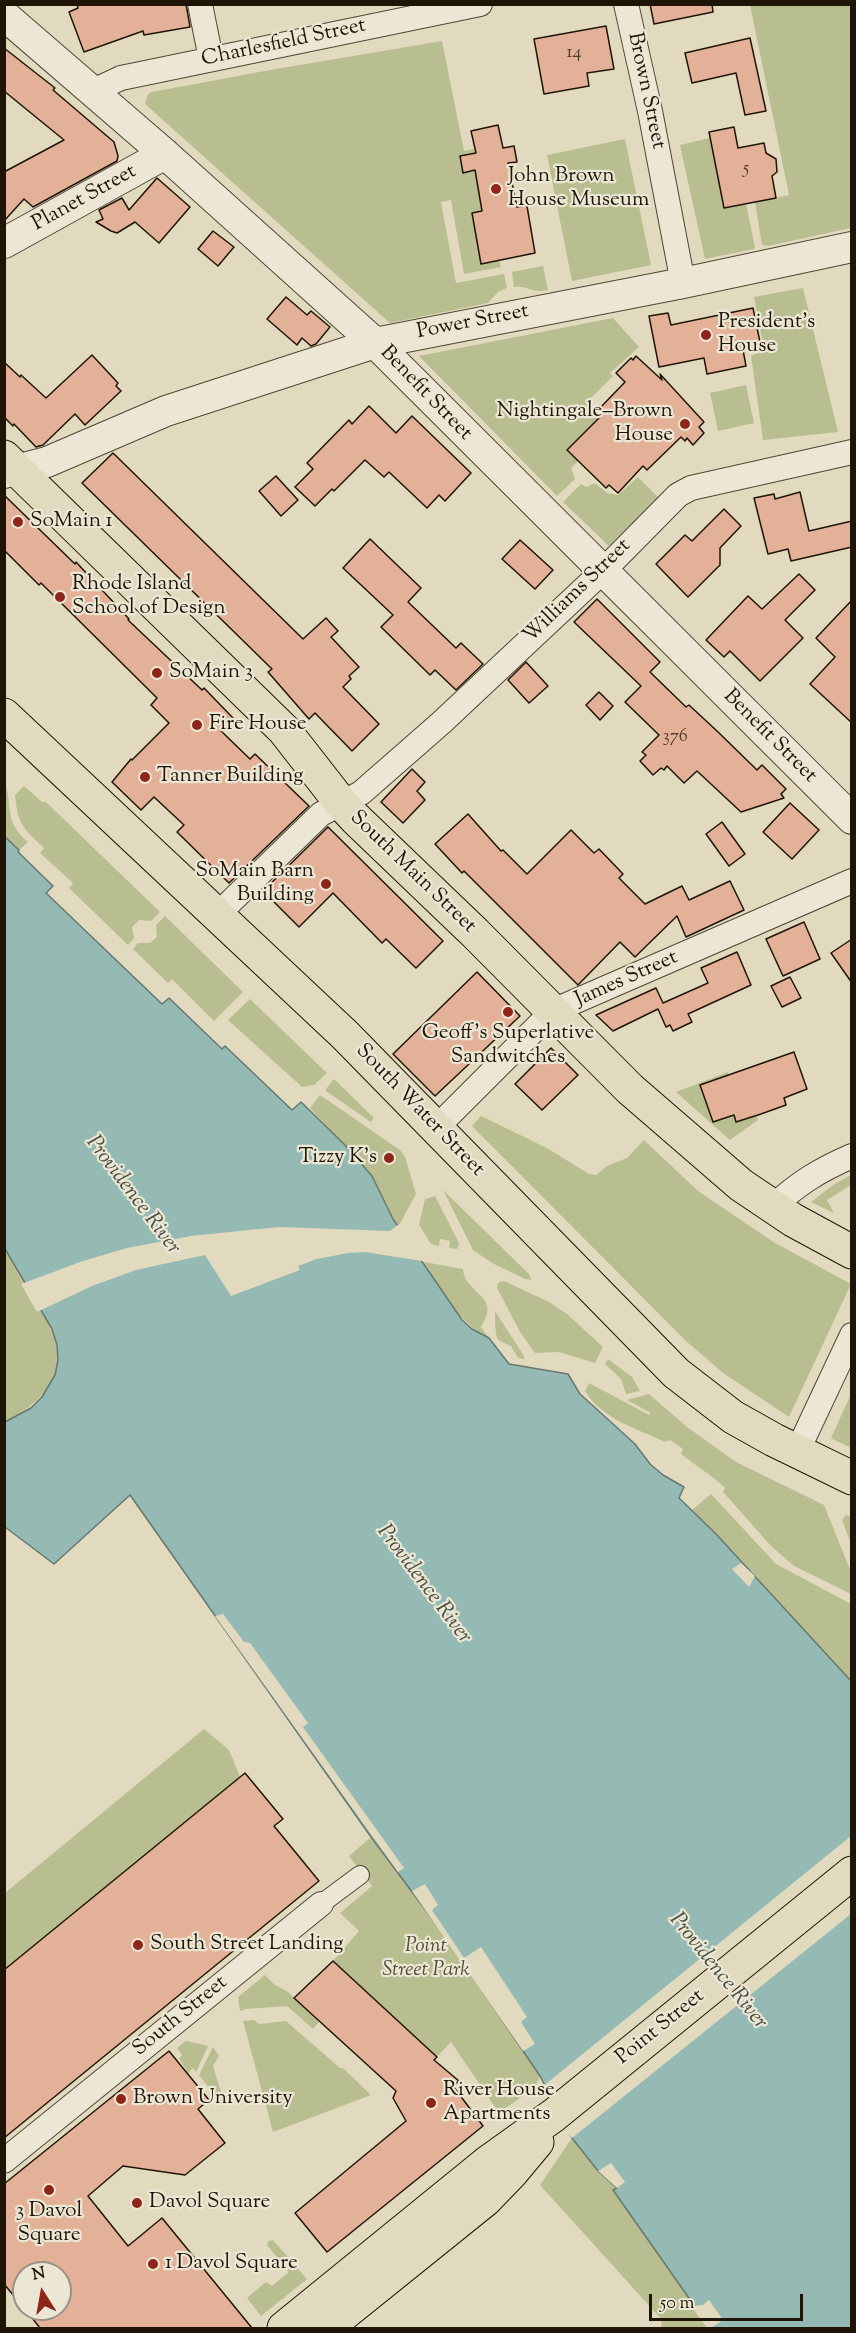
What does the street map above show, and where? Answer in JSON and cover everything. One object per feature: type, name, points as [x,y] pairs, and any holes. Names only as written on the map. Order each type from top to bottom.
[{"type":"main road","name":"South Main Street","points":[[9,466],[284,730],[341,803],[630,1089],[741,1185],[773,1208],[852,1252]]},
{"type":"main road","name":"South Water Street","points":[[4,715],[345,1035],[676,1373],[733,1417],[797,1452],[852,1478]]},
{"type":"main road","name":"Point Street","points":[[284,2328],[480,2168],[554,2115],[852,1873]]},
{"type":"main road","name":"Point Street","points":[[326,2328],[485,2200],[529,2152],[554,2115]]},
{"type":"street","points":[[200,4],[211,58]]},
{"type":"street","name":"Charlesfield Street","points":[[91,92],[121,78],[480,4]]},
{"type":"street","name":"Brown Street","points":[[626,4],[650,111],[683,283]]},
{"type":"street","name":"Benefit Street","points":[[4,15],[165,154],[375,343],[852,819]]},
{"type":"street","name":"Planet Street","points":[[4,243],[165,154]]},
{"type":"street","name":"Power Street","points":[[9,466],[47,462],[166,411],[375,343],[683,283],[852,247]]},
{"type":"street","name":"Williams Street","points":[[217,915],[321,814],[361,793],[441,723],[603,571],[678,495],[691,488],[852,452]]},
{"type":"street","name":"James Street","points":[[436,1128],[553,1011],[852,881]]},
{"type":"street","points":[[773,1208],[795,1186],[815,1173],[852,1156]]},
{"type":"street","points":[[797,1452],[852,1335]]},
{"type":"street","name":"South Street","points":[[4,2161],[321,1904],[360,1875]]},
{"type":"green space","points":[[750,5],[851,5],[851,228],[768,246],[762,245],[755,202],[789,195]]},
{"type":"green space","points":[[442,41],[464,151],[474,149],[475,153],[460,157],[463,172],[475,170],[482,211],[472,214],[481,263],[499,260],[501,267],[464,274],[451,200],[441,202],[456,283],[504,274],[507,288],[498,292],[488,303],[390,323],[145,104],[148,94],[152,92]]},
{"type":"green space","points":[[710,138],[724,208],[746,204],[755,247],[705,259],[680,145]]},
{"type":"green space","points":[[625,139],[651,265],[572,281],[547,155]]},
{"type":"green space","points":[[543,266],[548,290],[537,291],[514,287],[512,272]]},
{"type":"green space","points":[[803,288],[838,432],[763,440],[751,356],[764,349],[754,297]]},
{"type":"green space","points":[[613,318],[639,347],[610,373],[613,376],[587,402],[601,416],[567,450],[578,461],[571,468],[575,479],[557,496],[419,356]]},
{"type":"green space","points":[[746,385],[754,423],[718,431],[710,393]]},
{"type":"green space","points":[[638,477],[659,498],[609,546],[563,502],[581,484],[586,487],[595,483],[607,493],[618,495]]},
{"type":"green space","points":[[4,780],[12,820],[28,842],[17,852],[5,840]]},
{"type":"green space","points":[[24,786],[42,802],[46,802],[160,912],[151,921],[139,920],[132,927],[134,938],[128,945],[69,888],[73,883],[40,853],[44,848],[26,830],[18,813],[15,795]]},
{"type":"green space","points":[[165,916],[243,992],[214,1021],[172,979],[168,983],[133,949],[138,943],[150,943],[157,937],[156,925]]},
{"type":"green space","points":[[250,999],[327,1073],[314,1085],[302,1087],[228,1020]]},
{"type":"green space","points":[[728,1072],[729,1075],[700,1085],[712,1122],[734,1115],[737,1122],[756,1115],[758,1120],[730,1140],[676,1092]]},
{"type":"green space","points":[[334,1079],[373,1117],[373,1120],[370,1122],[326,1091]]},
{"type":"green space","points":[[320,1095],[400,1150],[405,1157],[416,1194],[398,1227],[372,1176],[310,1108]]},
{"type":"green space","points":[[481,1116],[547,1148],[589,1174],[596,1175],[607,1166],[627,1158],[644,1140],[698,1191],[775,1243],[851,1284],[789,1417],[723,1373],[685,1340],[472,1126]]},
{"type":"green space","points":[[851,1175],[851,1185],[827,1200],[834,1213],[811,1202],[833,1185]]},
{"type":"green space","points":[[443,1190],[530,1275],[531,1280],[492,1263],[473,1250]]},
{"type":"green space","points":[[435,1196],[459,1243],[457,1249],[449,1248],[450,1241],[440,1239],[439,1246],[431,1244],[419,1225],[425,1199]]},
{"type":"green space","points":[[4,1249],[51,1328],[56,1345],[57,1361],[54,1375],[47,1389],[22,1412],[5,1422]]},
{"type":"green space","points":[[424,1262],[463,1269],[469,1284],[481,1295],[488,1308],[487,1316],[481,1327],[489,1338],[467,1323],[451,1305]]},
{"type":"green space","points":[[504,1281],[549,1302],[567,1314],[603,1347],[595,1363],[559,1352],[535,1353],[520,1332],[497,1288],[498,1283]]},
{"type":"green space","points":[[495,1311],[524,1359],[518,1358],[511,1346],[498,1340]]},
{"type":"green space","points":[[608,1359],[632,1377],[640,1391],[626,1394],[621,1379],[605,1364]]},
{"type":"green space","points":[[589,1383],[649,1415],[651,1413],[627,1400],[649,1394],[687,1427],[736,1462],[824,1505],[851,1572],[851,1594],[794,1566],[772,1547],[723,1492],[725,1488],[681,1454],[683,1449],[670,1440],[665,1442],[632,1427],[601,1409],[585,1391]]},
{"type":"green space","points":[[851,1394],[851,1448],[831,1438]]},
{"type":"green space","points":[[711,1494],[776,1564],[851,1604],[851,1681],[692,1510]]},
{"type":"green space","points":[[846,1515],[851,1517],[851,1544],[842,1520]]},
{"type":"green space","points":[[204,1729],[229,1750],[240,1777],[5,1970],[5,1893]]},
{"type":"green space","name":"Point Street Park","points":[[371,1837],[445,1936],[540,2076],[535,2087],[499,2113],[451,2042],[437,2057],[333,1961],[359,1931],[340,1913],[372,1886],[349,1856]]},
{"type":"green space","points":[[265,1975],[274,1984],[288,1992],[319,2022],[313,2029],[287,2006],[240,2011],[238,1997]]},
{"type":"green space","points":[[254,2020],[259,2024],[286,2021],[340,2068],[343,2068],[371,2095],[273,2132],[243,2021]]},
{"type":"green space","points":[[186,2041],[208,2046],[196,2072],[193,2068],[188,2073],[179,2058],[182,2055],[177,2048]]},
{"type":"green space","points":[[213,2047],[219,2056],[213,2066],[224,2102],[221,2103],[199,2075]]},
{"type":"green space","points":[[572,2138],[598,2171],[611,2163],[711,2328],[661,2328],[662,2320],[540,2185]]},
{"type":"green space","points":[[273,2240],[307,2279],[261,2316],[247,2298],[266,2282],[272,2286],[289,2272],[267,2245],[268,2241]]},
{"type":"water","name":"Providence River","points":[[4,836],[53,886],[46,893],[162,1004],[169,998],[222,1049],[225,1046],[292,1110],[301,1102],[345,1145],[372,1176],[393,1219],[462,1320],[472,1329],[489,1338],[509,1364],[568,1374],[580,1394],[635,1444],[650,1464],[663,1475],[684,1487],[679,1498],[716,1534],[851,1681],[851,2328],[710,2328],[613,2190],[617,2188],[598,2171],[572,2138],[540,2076],[445,1936],[371,1837],[130,1495],[54,1564],[5,1527],[5,1422],[31,1408],[42,1397],[55,1375],[58,1360],[57,1345],[52,1329],[5,1249]]},
{"type":"pier","points":[[399,1224],[428,1262],[365,1252],[348,1253],[317,1259],[298,1266],[300,1270],[231,1296],[205,1255],[136,1270],[92,1286],[37,1312],[21,1284],[83,1261],[127,1248],[191,1236],[279,1227],[390,1231]]},
{"type":"pier","points":[[741,1563],[755,1576],[749,1587],[732,1569]]},
{"type":"pier","points":[[223,1614],[244,1642],[250,1643],[308,1723],[303,1727],[404,1868],[398,1872],[215,1616]]},
{"type":"pier","points":[[851,1836],[851,1914],[572,2138],[562,2125],[542,2087]]},
{"type":"pier","points":[[425,1884],[438,1905],[432,1910],[464,1958],[481,1947],[527,2017],[521,2022],[535,2044],[523,2051],[412,1891]]},
{"type":"pier","points":[[611,2163],[625,2182],[617,2188],[598,2171]]},
{"type":"pier","points":[[709,2300],[723,2320],[707,2328],[691,2306],[703,2305]]},
{"type":"building","points":[[77,4],[186,4],[190,27],[144,35],[143,31],[84,52],[69,12],[78,8]]},
{"type":"building","points":[[650,4],[712,4],[713,12],[654,24]]},
{"type":"building","points":[[606,26],[614,69],[587,73],[589,86],[544,94],[534,39]]},
{"type":"building","points":[[750,38],[766,111],[745,115],[736,73],[692,83],[685,53]]},
{"type":"building","points":[[4,48],[55,88],[53,90],[114,142],[118,156],[117,161],[33,207],[24,199],[4,221],[4,172],[64,140],[4,91]]},
{"type":"building","name":"John Brown House Museum","points":[[498,125],[503,148],[514,146],[517,162],[508,163],[517,207],[527,206],[535,253],[481,264],[472,213],[482,211],[475,170],[463,173],[460,156],[476,153],[471,131]]},
{"type":"building","points":[[734,127],[738,148],[764,143],[766,153],[776,159],[777,172],[772,176],[776,198],[724,208],[709,132]]},
{"type":"building","points":[[157,178],[190,207],[159,243],[135,222],[117,233],[96,222],[103,219],[99,210],[122,198],[129,210]]},
{"type":"building","points":[[213,231],[234,247],[218,266],[198,249]]},
{"type":"building","points":[[286,297],[307,315],[311,311],[330,327],[316,344],[311,346],[302,338],[297,345],[267,319]]},
{"type":"building","name":"President's House","points":[[753,308],[761,347],[743,350],[746,366],[707,374],[704,358],[659,367],[649,316],[668,313],[671,325]]},
{"type":"building","points":[[92,355],[118,383],[116,386],[121,391],[85,425],[75,414],[43,445],[36,447],[4,417],[4,362],[46,398]]},
{"type":"building","name":"Nightingale–Brown House","points":[[636,356],[662,380],[660,374],[704,422],[699,427],[704,433],[693,445],[687,438],[685,441],[681,437],[647,470],[643,466],[618,493],[609,485],[606,488],[567,450],[603,414],[599,409],[625,382],[616,373]]},
{"type":"building","points":[[369,406],[396,433],[412,416],[471,473],[445,501],[439,495],[427,508],[389,472],[384,477],[365,460],[334,491],[332,489],[315,506],[295,487],[313,469],[307,463],[349,420],[352,424]]},
{"type":"building","points":[[113,453],[303,639],[326,618],[338,631],[331,637],[359,667],[349,676],[351,679],[343,687],[379,724],[352,751],[315,713],[309,719],[268,672],[272,669],[82,483]]},
{"type":"building","points":[[276,476],[298,500],[281,516],[259,491]]},
{"type":"building","points":[[800,492],[809,531],[852,521],[852,547],[791,561],[788,549],[768,554],[754,498],[774,494],[775,499]]},
{"type":"building","points":[[4,495],[75,564],[76,562],[128,620],[202,690],[204,688],[233,718],[220,730],[250,759],[255,754],[309,806],[229,883],[177,832],[184,825],[154,797],[141,810],[112,782],[131,759],[169,723],[151,705],[157,698],[41,583],[39,585],[4,550]]},
{"type":"building","points":[[724,509],[741,526],[720,548],[720,565],[688,597],[656,564],[685,535],[692,541]]},
{"type":"building","points":[[370,539],[421,588],[408,602],[456,648],[461,643],[483,664],[456,690],[435,670],[430,675],[381,627],[393,615],[343,568]]},
{"type":"building","points":[[520,540],[553,570],[535,589],[502,559]]},
{"type":"building","points":[[799,574],[815,590],[785,620],[803,638],[760,681],[730,651],[724,657],[706,640],[748,596],[762,609]]},
{"type":"building","points":[[597,599],[660,662],[650,672],[686,707],[689,705],[757,770],[762,765],[786,789],[781,794],[784,798],[741,812],[697,771],[684,783],[667,766],[653,775],[640,761],[646,755],[642,752],[659,735],[625,702],[641,686],[574,622]]},
{"type":"building","points":[[852,600],[852,723],[810,684],[835,657],[816,638]]},
{"type":"building","points":[[526,662],[548,686],[529,703],[508,680]]},
{"type":"building","points":[[599,692],[613,706],[600,720],[586,705]]},
{"type":"building","points":[[412,769],[425,782],[417,791],[425,800],[403,823],[381,802]]},
{"type":"building","points":[[790,803],[819,830],[792,859],[763,832]]},
{"type":"building","points":[[468,814],[501,851],[503,850],[527,874],[571,830],[594,853],[599,849],[623,874],[619,878],[645,904],[682,886],[689,900],[730,881],[744,910],[686,937],[677,916],[635,957],[620,942],[578,985],[435,844]]},
{"type":"building","points":[[722,822],[745,854],[729,866],[706,834]]},
{"type":"building","name":"SoMain Barn Building","points":[[328,827],[443,941],[416,968],[386,939],[382,943],[333,893],[299,927],[263,891]]},
{"type":"building","points":[[804,922],[820,959],[783,976],[766,939]]},
{"type":"building","points":[[852,939],[852,983],[831,953]]},
{"type":"building","points":[[737,952],[751,985],[688,1014],[692,1022],[673,1031],[670,1025],[666,1027],[658,1009],[613,1031],[596,1015],[656,988],[663,1003],[708,983],[701,968]]},
{"type":"building","points":[[477,972],[520,1016],[435,1096],[393,1054]]},
{"type":"building","points":[[790,977],[801,998],[782,1007],[771,986]]},
{"type":"building","points":[[551,1048],[578,1075],[542,1110],[515,1084]]},
{"type":"building","points":[[794,1052],[807,1089],[784,1098],[786,1105],[761,1114],[736,1122],[734,1115],[713,1122],[700,1085]]},
{"type":"building","name":"South Street Landing","points":[[245,1773],[283,1819],[274,1826],[319,1881],[4,2138],[4,1970]]},
{"type":"building","name":"River House Apartments","points":[[333,1961],[437,2057],[434,2060],[459,2081],[453,2086],[483,2126],[327,2252],[295,2213],[406,2121],[393,2098],[396,2091],[294,1998]]},
{"type":"building","name":"3 Davol Square","points":[[169,2051],[209,2100],[198,2109],[225,2143],[185,2175],[123,2166],[88,2196],[128,2246],[162,2218],[252,2328],[40,2328],[34,2321],[72,2321],[72,2261],[12,2261],[12,2294],[4,2284],[4,2184]]},
{"type":"place","name":"John Brown House Museum","points":[[496,189]]},
{"type":"place","name":"President's House","points":[[706,335]]},
{"type":"place","name":"Nightingale–Brown House","points":[[685,424]]},
{"type":"place","name":"SoMain 1","points":[[18,522]]},
{"type":"place","name":"Rhode Island School of Design","points":[[60,597]]},
{"type":"place","name":"SoMain 3","points":[[157,673]]},
{"type":"place","name":"Fire House","points":[[197,725]]},
{"type":"place","name":"Tanner Building","points":[[145,777]]},
{"type":"place","name":"SoMain Barn Building","points":[[326,884]]},
{"type":"place","name":"Geoff's Superlative Sandwitches","points":[[508,1012]]},
{"type":"place","name":"Tizzy K's","points":[[389,1158]]},
{"type":"place","name":"South Street Landing","points":[[138,1945]]},
{"type":"place","name":"Brown University","points":[[121,2099]]},
{"type":"place","name":"River House Apartments","points":[[431,2103]]},
{"type":"place","name":"3 Davol Square","points":[[49,2190]]},
{"type":"place","name":"Davol Square","points":[[137,2203]]},
{"type":"place","name":"1 Davol Square","points":[[153,2264]]}]
